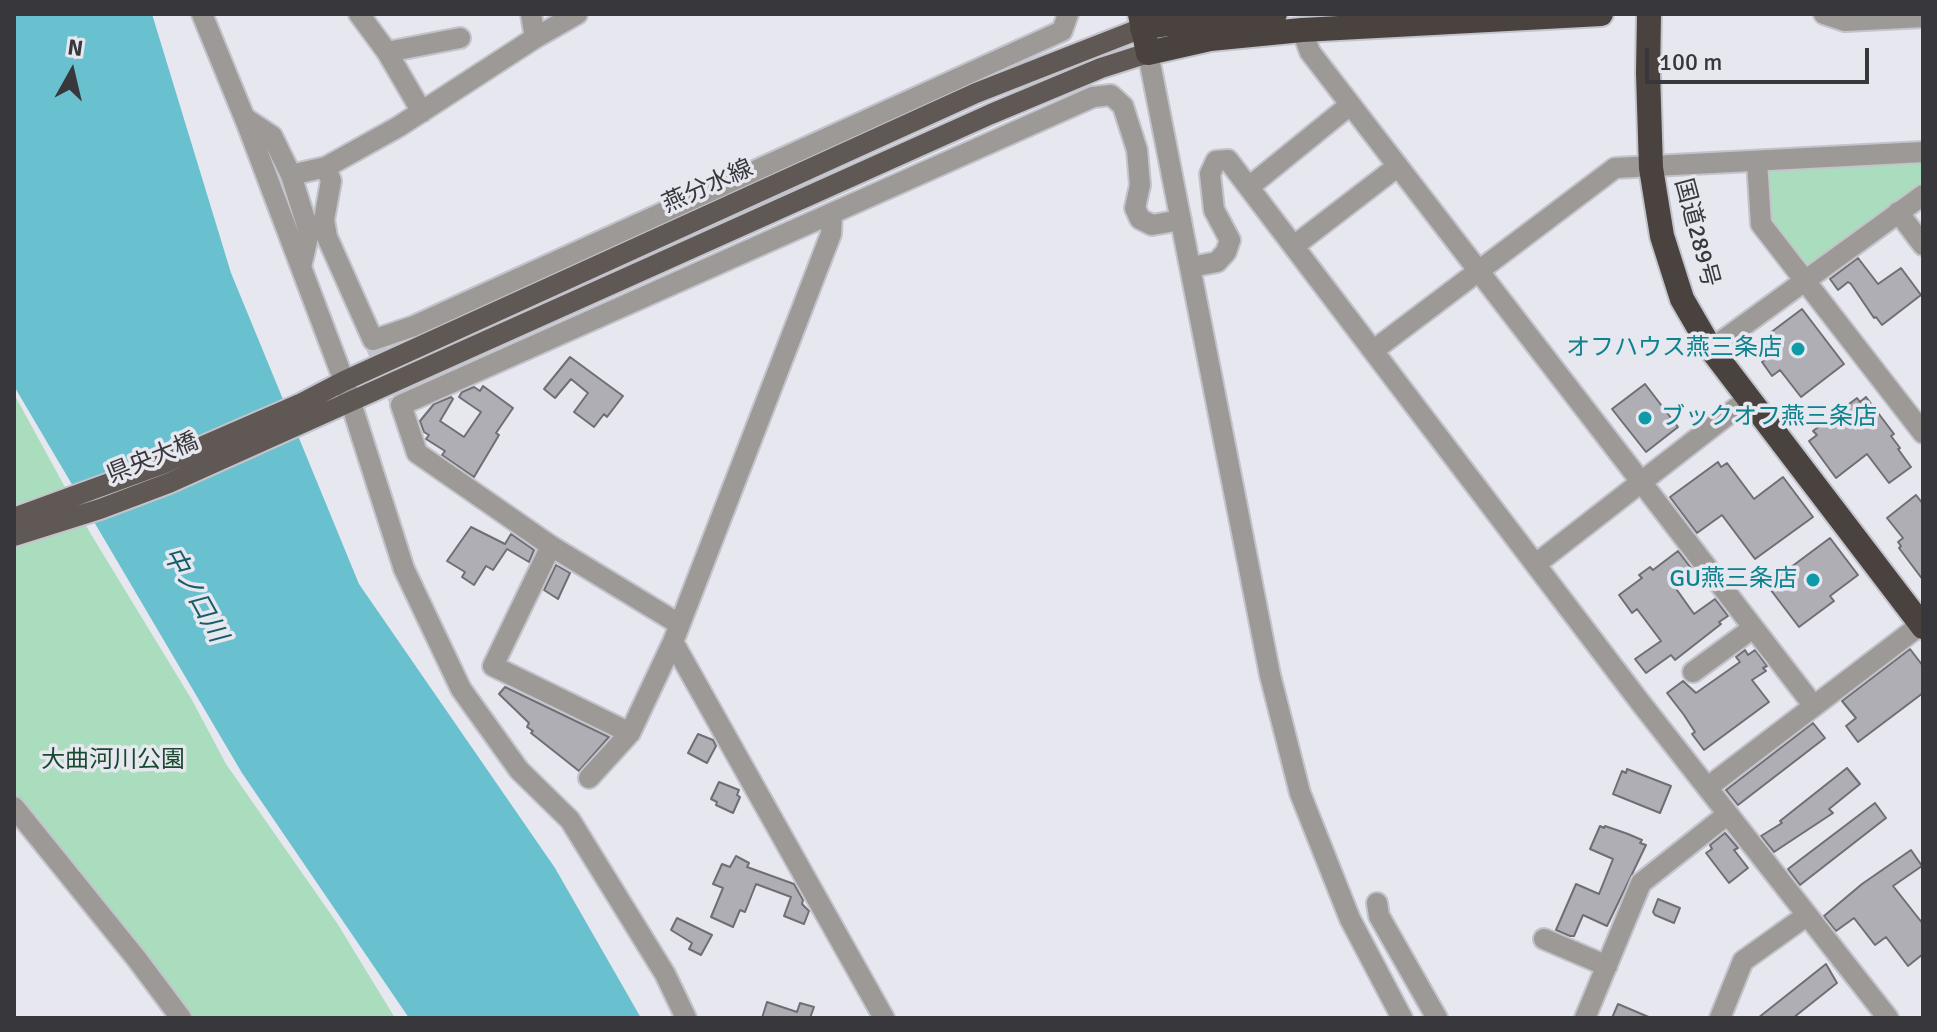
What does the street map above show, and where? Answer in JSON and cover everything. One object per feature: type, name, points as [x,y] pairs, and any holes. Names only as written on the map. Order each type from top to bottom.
[{"type":"highway","points":[[1275,14],[1141,21],[1148,53],[1210,39],[1302,30],[1601,14]]},
{"type":"highway","name":"国道289号","points":[[1649,14],[1651,168],[1662,236],[1682,299],[1711,349],[1922,625]]},
{"type":"main road","name":"燕分水線","points":[[304,412],[344,381],[1141,21]]},
{"type":"main road","name":"燕分水線","points":[[304,412],[350,403],[486,339],[991,114],[1101,68],[1148,53]]},
{"type":"main road","name":"県央大橋","points":[[14,518],[304,412]]},
{"type":"main road","name":"県央大橋","points":[[14,536],[169,483],[304,412]]},
{"type":"street","points":[[202,14],[245,118],[344,381],[404,569],[461,689],[519,770],[570,820],[665,974],[686,1018]]},
{"type":"street","points":[[359,14],[387,52],[422,112]]},
{"type":"street","points":[[531,14],[535,38]]},
{"type":"street","points":[[291,175],[326,167],[422,112],[577,14]]},
{"type":"street","points":[[326,167],[331,181],[324,220],[327,237],[373,340],[414,326],[1062,31],[1068,14]]},
{"type":"street","points":[[1824,14],[1845,21],[1923,17]]},
{"type":"street","points":[[1302,30],[1310,52],[1350,105],[1813,705]]},
{"type":"street","points":[[387,52],[460,38]]},
{"type":"street","points":[[1148,53],[1270,675],[1300,793],[1350,919],[1402,1018]]},
{"type":"street","points":[[884,1018],[676,633],[417,453],[401,405],[1093,97],[1111,95],[1123,106],[1137,150],[1140,185],[1135,208],[1140,219],[1152,225],[1181,220]]},
{"type":"street","points":[[1249,187],[1350,105]]},
{"type":"street","points":[[245,118],[272,136],[291,175],[309,232],[301,267]]},
{"type":"street","points":[[1374,350],[1615,168],[1923,152]]},
{"type":"street","points":[[1191,267],[1217,262],[1226,252],[1230,240],[1214,210],[1210,174],[1211,166],[1216,161],[1228,160],[1806,916],[1888,1018]]},
{"type":"street","points":[[1757,161],[1761,224],[1923,433]]},
{"type":"street","points":[[1294,246],[1398,166]]},
{"type":"street","points":[[1711,349],[1923,195]]},
{"type":"street","points":[[1898,212],[1923,245]]},
{"type":"street","points":[[589,778],[630,733],[676,633],[831,234],[832,213]]},
{"type":"street","points":[[1536,564],[1748,399]]},
{"type":"street","points":[[551,546],[493,666],[630,733]]},
{"type":"street","points":[[1708,787],[1922,625]]},
{"type":"street","points":[[1693,672],[1753,628]]},
{"type":"street","points":[[14,807],[181,1018]]},
{"type":"street","points":[[1585,1018],[1641,883],[1728,814]]},
{"type":"street","points":[[1377,903],[1379,916],[1437,1018]]},
{"type":"street","points":[[1720,1018],[1743,961],[1806,916]]},
{"type":"street","points":[[1544,939],[1607,966]]},
{"type":"green space","points":[[1923,158],[1923,181],[1811,267],[1803,266],[1770,222],[1767,172],[1772,167]]},
{"type":"green space","name":"大曲河川公園","points":[[14,394],[89,531],[192,700],[226,764],[337,923],[395,1018],[187,1018],[14,794]]},
{"type":"water","name":"中ノ口川","points":[[14,14],[152,14],[231,273],[359,584],[555,868],[641,1018],[409,1018],[242,773],[14,386]]},
{"type":"building","points":[[1858,258],[1878,284],[1901,268],[1921,295],[1882,325],[1851,284],[1848,282],[1838,290],[1830,279]]},
{"type":"building","name":"オフハウス燕三条店","points":[[1802,309],[1844,364],[1801,397],[1780,370],[1772,376],[1762,362],[1770,357],[1758,342]]},
{"type":"building","points":[[570,357],[623,396],[607,417],[604,414],[594,427],[574,412],[588,393],[571,379],[555,398],[544,389]]},
{"type":"building","name":"ブックオフ燕三条店","points":[[1645,384],[1678,427],[1646,452],[1612,409]]},
{"type":"building","points":[[483,386],[513,408],[496,433],[499,435],[474,477],[442,455],[445,451],[426,439],[429,435],[424,432],[420,421],[434,404],[451,397],[453,399],[440,421],[464,437],[481,412],[459,397],[462,392],[474,387],[480,391]]},
{"type":"building","points":[[1866,397],[1894,434],[1891,436],[1911,467],[1889,483],[1867,454],[1836,478],[1809,441],[1817,435],[1813,431],[1857,398],[1860,402]]},
{"type":"building","points":[[1718,462],[1721,467],[1727,463],[1754,499],[1783,477],[1813,517],[1755,559],[1722,515],[1697,533],[1670,497]]},
{"type":"building","points":[[1916,495],[1923,504],[1923,580],[1899,548],[1898,542],[1903,538],[1887,518]]},
{"type":"building","points":[[471,527],[505,544],[511,534],[534,550],[529,562],[507,549],[493,570],[486,566],[474,585],[462,577],[465,572],[447,561]]},
{"type":"building","name":"GU燕三条店","points":[[1830,538],[1858,575],[1830,596],[1834,601],[1799,627],[1767,585]]},
{"type":"building","points":[[1678,551],[1691,568],[1672,583],[1694,614],[1715,599],[1728,616],[1675,660],[1671,655],[1646,673],[1635,659],[1661,641],[1637,609],[1632,613],[1619,595],[1642,578],[1639,575],[1650,567],[1653,570]]},
{"type":"building","points":[[556,565],[570,573],[558,599],[544,590]]},
{"type":"building","points":[[1910,649],[1923,666],[1923,693],[1858,742],[1846,726],[1856,718],[1842,701]]},
{"type":"building","points":[[1745,650],[1748,655],[1755,650],[1767,666],[1763,668],[1766,671],[1752,680],[1769,702],[1704,750],[1667,693],[1683,681],[1696,693],[1740,662],[1736,657]]},
{"type":"building","points":[[505,687],[609,737],[579,771],[531,733],[533,731],[527,727],[529,723],[499,694]]},
{"type":"building","points":[[1813,723],[1825,738],[1738,805],[1726,790]]},
{"type":"building","points":[[698,734],[713,740],[716,746],[707,763],[688,753]]},
{"type":"building","points":[[1847,768],[1860,784],[1829,809],[1833,813],[1774,852],[1761,836],[1782,823],[1780,821]]},
{"type":"building","points":[[1627,769],[1671,786],[1660,813],[1613,794],[1622,771],[1626,773]]},
{"type":"building","points":[[719,782],[739,790],[737,795],[740,797],[733,813],[711,799]]},
{"type":"building","points":[[1875,803],[1886,818],[1800,885],[1788,869]]},
{"type":"building","points":[[1600,826],[1628,834],[1646,845],[1607,926],[1583,915],[1574,936],[1570,936],[1556,930],[1576,884],[1599,894],[1613,859],[1590,849]]},
{"type":"building","points":[[1725,833],[1738,848],[1734,850],[1748,868],[1729,883],[1706,853],[1712,849],[1710,845]]},
{"type":"building","points":[[1911,850],[1922,866],[1893,886],[1923,924],[1923,954],[1908,966],[1886,937],[1875,945],[1854,918],[1836,931],[1824,916],[1862,884]]},
{"type":"building","points":[[736,856],[749,863],[747,867],[794,884],[803,900],[802,904],[809,911],[804,924],[784,916],[791,897],[756,884],[745,912],[740,910],[733,927],[711,917],[723,888],[713,884],[722,864],[730,867]]},
{"type":"building","points":[[1658,899],[1680,908],[1674,923],[1653,912]]},
{"type":"building","points":[[677,918],[712,935],[701,955],[689,949],[692,943],[671,930]]},
{"type":"building","points":[[1826,964],[1837,983],[1793,1018],[1758,1018]]},
{"type":"building","points":[[767,1002],[797,1012],[800,1003],[814,1007],[810,1018],[762,1018]]},
{"type":"building","points":[[1618,1004],[1651,1018],[1612,1018]]},
{"type":"tunnel","points":[[373,340],[401,405]]},
{"type":"place","name":"オフハウス燕三条店","points":[[1798,349]]},
{"type":"place","name":"ブックオフ燕三条店","points":[[1645,418]]},
{"type":"place","name":"GU燕三条店","points":[[1813,580]]}]
